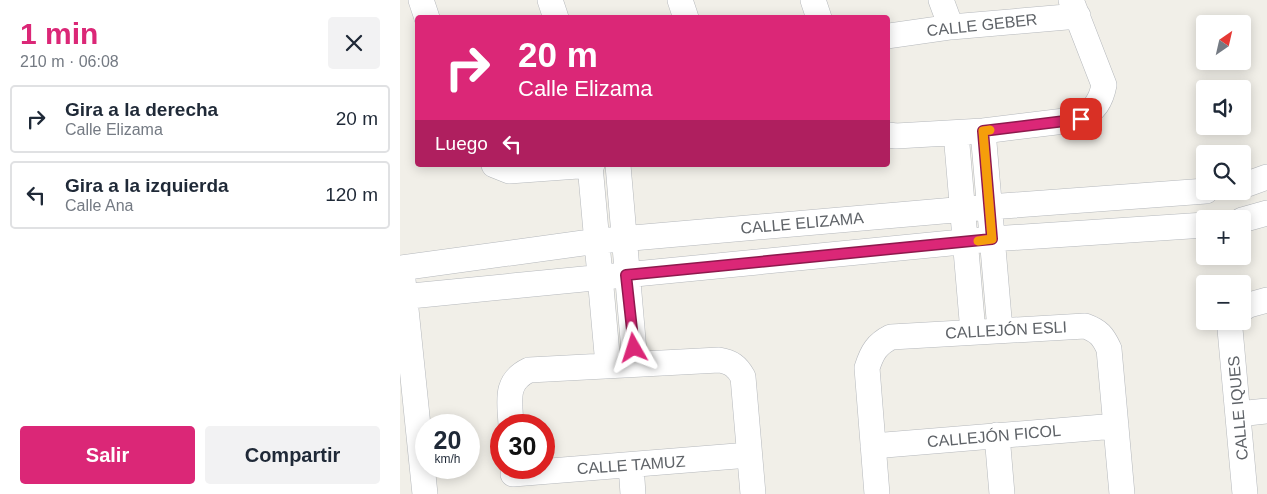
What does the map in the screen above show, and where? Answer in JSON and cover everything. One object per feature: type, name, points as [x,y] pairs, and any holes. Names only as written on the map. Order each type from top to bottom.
[{"type":"street","points":[[421,0],[426,15]]},
{"type":"street","points":[[550,0],[555,15]]},
{"type":"street","points":[[680,0],[685,15]]},
{"type":"street","points":[[813,0],[818,15]]},
{"type":"street","points":[[941,0],[951,27]]},
{"type":"street","points":[[890,135],[983,131],[1081,119],[1092,112],[1101,99],[1104,84],[1074,8]]},
{"type":"street","name":"CALLE GEBER","points":[[890,36],[1074,8]]},
{"type":"street","points":[[983,131],[1000,330]]},
{"type":"street","points":[[956,133],[974,332]]},
{"type":"street","points":[[499,167],[509,171],[564,167]]},
{"type":"street","points":[[591,167],[608,365]]},
{"type":"street","points":[[618,167],[635,363]]},
{"type":"street","points":[[1251,183],[1267,177]]},
{"type":"street","name":"CALLE ELIZAMA","points":[[401,268],[598,241],[989,207],[1196,192]]},
{"type":"street","points":[[1251,217],[1267,213]]},
{"type":"street","points":[[402,297],[992,239],[1196,226]]},
{"type":"street","points":[[401,268],[402,297],[425,494]]},
{"type":"street","points":[[1251,304],[1267,300]]},
{"type":"street","name":"CALLEJÓN ESLI","points":[[873,446],[867,368],[871,354],[880,343],[891,337],[1086,326],[1097,330],[1104,337],[1108,349],[1116,426]]},
{"type":"street","name":"CALLE IQUES","points":[[1230,330],[1245,494]]},
{"type":"street","points":[[511,414],[510,392],[519,375],[529,370],[719,360],[737,367],[743,377],[753,494]]},
{"type":"street","points":[[1238,414],[1267,411]]},
{"type":"street","points":[[1116,426],[1122,494]]},
{"type":"street","name":"CALLEJÓN FICOL","points":[[873,446],[1116,426]]},
{"type":"street","points":[[997,435],[1002,494]]},
{"type":"street","points":[[873,446],[877,494]]},
{"type":"street","name":"CALLE TAMUZ","points":[[555,473],[631,465],[749,456]]},
{"type":"street","points":[[631,465],[633,494]]},
{"type":"slow traffic","points":[[978,241],[992,239],[983,131],[990,130]]},
{"type":"route","points":[[634,348],[626,275],[992,239],[983,131],[1081,119]]}]
